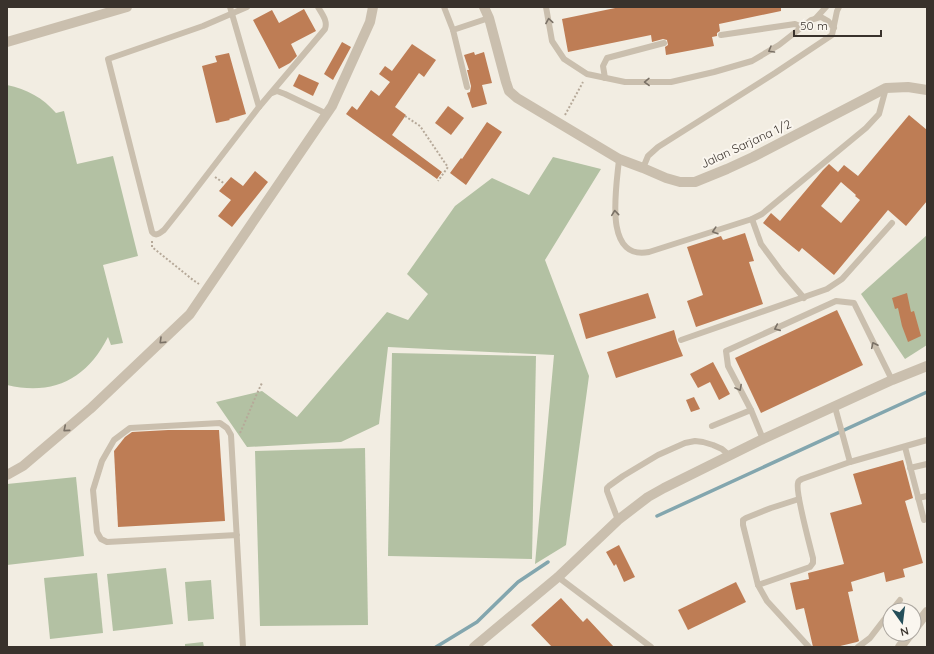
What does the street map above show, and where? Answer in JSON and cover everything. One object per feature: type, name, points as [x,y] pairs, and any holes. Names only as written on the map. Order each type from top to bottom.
[{"type":"street","points":[[7,42],[127,7]]},
{"type":"street","points":[[7,475],[23,466],[90,409],[190,314],[332,106],[370,22],[373,7]]},
{"type":"street","name":"Jalan Sarjana 1/2","points":[[484,7],[489,18],[509,91],[516,98],[619,159],[680,182],[695,182],[727,169],[886,88],[927,90]]},
{"type":"street","points":[[474,647],[558,577],[618,520],[648,497],[763,439],[892,380],[927,366]]},
{"type":"lane","points":[[230,7],[259,108]]},
{"type":"lane","points":[[247,7],[203,26],[108,59],[152,232],[154,234],[157,235],[164,230],[259,108],[325,29],[326,22],[318,7]]},
{"type":"lane","points":[[444,7],[453,30],[467,87]]},
{"type":"lane","points":[[546,7],[552,41],[564,60],[587,74],[625,82],[671,82],[752,61],[779,45],[811,20],[816,18],[821,17],[828,21],[834,28]]},
{"type":"lane","points":[[816,18],[826,7]]},
{"type":"lane","points":[[643,168],[648,156],[658,147],[769,77],[832,35],[838,7]]},
{"type":"lane","points":[[453,30],[489,18]]},
{"type":"lane","points":[[721,35],[795,24],[802,27]]},
{"type":"lane","points":[[605,78],[603,66],[607,58],[664,43]]},
{"type":"lane","points":[[619,159],[614,208],[620,239],[626,247],[632,251],[641,253],[649,252],[752,219],[762,214],[866,128],[879,114],[886,88]]},
{"type":"lane","points":[[272,93],[277,91],[285,94],[327,114]]},
{"type":"lane","points":[[752,219],[761,244],[804,298]]},
{"type":"lane","points":[[681,340],[827,290],[842,279],[892,223]]},
{"type":"lane","points":[[763,439],[751,410],[728,366],[726,351],[836,301],[854,303],[892,380]]},
{"type":"lane","points":[[835,407],[850,462]]},
{"type":"lane","points":[[712,426],[751,410]]},
{"type":"lane","points":[[237,535],[107,542],[101,539],[97,532],[93,490],[102,461],[114,440],[130,428],[220,423],[227,428],[231,435],[237,535],[243,647]]},
{"type":"lane","points":[[758,585],[810,567],[813,563],[799,499],[798,481],[850,462],[927,440]]},
{"type":"lane","points":[[618,520],[607,488],[614,482],[658,455],[685,442],[695,441],[722,449],[730,456]]},
{"type":"lane","points":[[904,447],[924,520]]},
{"type":"lane","points":[[910,468],[927,464]]},
{"type":"lane","points":[[918,498],[927,496]]},
{"type":"lane","points":[[799,499],[746,518],[743,525],[758,585],[767,601],[809,647]]},
{"type":"lane","points":[[558,577],[651,647]]},
{"type":"lane","points":[[858,647],[870,638],[882,623]]},
{"type":"path","points":[[561,124],[587,74]]},
{"type":"path","points":[[405,116],[420,126],[445,164],[448,166],[438,181]]},
{"type":"path","points":[[209,173],[225,184]]},
{"type":"path","points":[[152,232],[152,248],[192,280],[207,288]]},
{"type":"path","points":[[232,450],[262,383]]},
{"type":"green space","points":[[7,85],[34,95],[46,103],[56,113],[64,111],[77,164],[113,156],[138,256],[103,265],[123,343],[111,345],[108,337],[100,352],[79,374],[54,386],[39,388],[24,388],[7,385]]},
{"type":"green space","points":[[553,157],[601,169],[545,260],[589,376],[566,545],[535,564],[554,355],[388,347],[379,424],[341,442],[247,447],[216,402],[262,391],[297,417],[387,312],[408,320],[428,294],[407,274],[455,206],[492,178],[529,195]]},
{"type":"green space","points":[[927,235],[927,345],[905,359],[861,294]]},
{"type":"green space","points":[[392,353],[536,356],[532,559],[388,556]]},
{"type":"green space","points":[[365,448],[368,625],[260,626],[255,451]]},
{"type":"green space","points":[[76,477],[84,556],[7,565],[7,484]]},
{"type":"green space","points":[[166,568],[173,624],[113,631],[107,574]]},
{"type":"green space","points":[[97,573],[103,633],[50,639],[44,578]]},
{"type":"green space","points":[[211,580],[214,619],[188,621],[185,582]]},
{"type":"green space","points":[[203,642],[204,647],[185,647],[185,644]]},
{"type":"building","points":[[620,7],[781,7],[781,11],[719,24],[720,31],[717,33],[717,36],[712,37],[714,46],[666,55],[665,47],[668,45],[667,40],[663,39],[652,42],[651,35],[568,52],[562,19]]},
{"type":"building","points":[[304,9],[316,31],[291,44],[297,56],[290,63],[279,69],[253,20],[272,10],[279,23]]},
{"type":"building","points":[[342,42],[351,47],[333,80],[324,74]]},
{"type":"building","points":[[412,44],[436,60],[424,77],[419,73],[395,107],[406,115],[392,135],[442,172],[437,179],[346,114],[352,106],[357,110],[371,90],[379,96],[390,82],[379,74],[385,66],[392,71]]},
{"type":"building","points":[[474,52],[475,55],[484,52],[492,83],[482,85],[487,104],[472,108],[467,93],[470,92],[471,86],[467,70],[469,70],[464,55]]},
{"type":"building","points":[[229,53],[246,114],[216,123],[202,66],[217,62],[215,56]]},
{"type":"building","points":[[299,74],[319,83],[313,96],[293,86]]},
{"type":"building","points":[[448,106],[464,118],[451,135],[435,123]]},
{"type":"building","points":[[909,115],[927,130],[927,201],[906,226],[888,210],[834,275],[802,248],[799,252],[763,223],[771,213],[780,221],[829,164],[838,172],[844,165],[858,176]],"holes":[[[841,182],[856,195],[855,196],[860,200],[841,223],[821,206]]]},
{"type":"building","points":[[487,122],[502,132],[466,185],[450,173],[461,158],[462,159]]},
{"type":"building","points":[[255,171],[268,182],[232,227],[218,216],[231,200],[219,191],[231,177],[243,186]]},
{"type":"building","points":[[745,233],[754,261],[749,262],[763,304],[696,327],[687,301],[703,295],[687,247],[721,236],[723,240]]},
{"type":"building","points":[[648,293],[656,318],[586,339],[579,314]]},
{"type":"building","points":[[907,293],[911,312],[914,311],[921,336],[908,342],[902,326],[898,308],[895,309],[892,298]]},
{"type":"building","points":[[837,310],[863,365],[761,413],[735,358]]},
{"type":"building","points":[[674,330],[683,356],[616,378],[607,352]]},
{"type":"building","points":[[713,362],[730,394],[719,400],[710,382],[698,388],[690,374]]},
{"type":"building","points":[[694,397],[700,409],[691,412],[686,400]]},
{"type":"building","points":[[219,430],[225,521],[118,527],[114,451],[125,437],[132,432]]},
{"type":"building","points":[[903,460],[913,498],[905,501],[923,563],[903,569],[905,577],[886,582],[884,572],[851,582],[853,591],[848,592],[859,641],[836,647],[813,647],[804,608],[796,610],[790,583],[809,579],[808,573],[844,564],[830,513],[862,504],[853,474]]},
{"type":"building","points":[[619,545],[635,577],[624,582],[616,564],[614,566],[606,552]]},
{"type":"building","points":[[736,582],[746,602],[688,630],[678,610]]},
{"type":"building","points":[[561,598],[583,622],[587,618],[614,647],[552,647],[531,625]]},
{"type":"waterway","points":[[657,516],[927,392]]},
{"type":"waterway","points":[[436,647],[477,622],[518,582],[548,562]]}]
